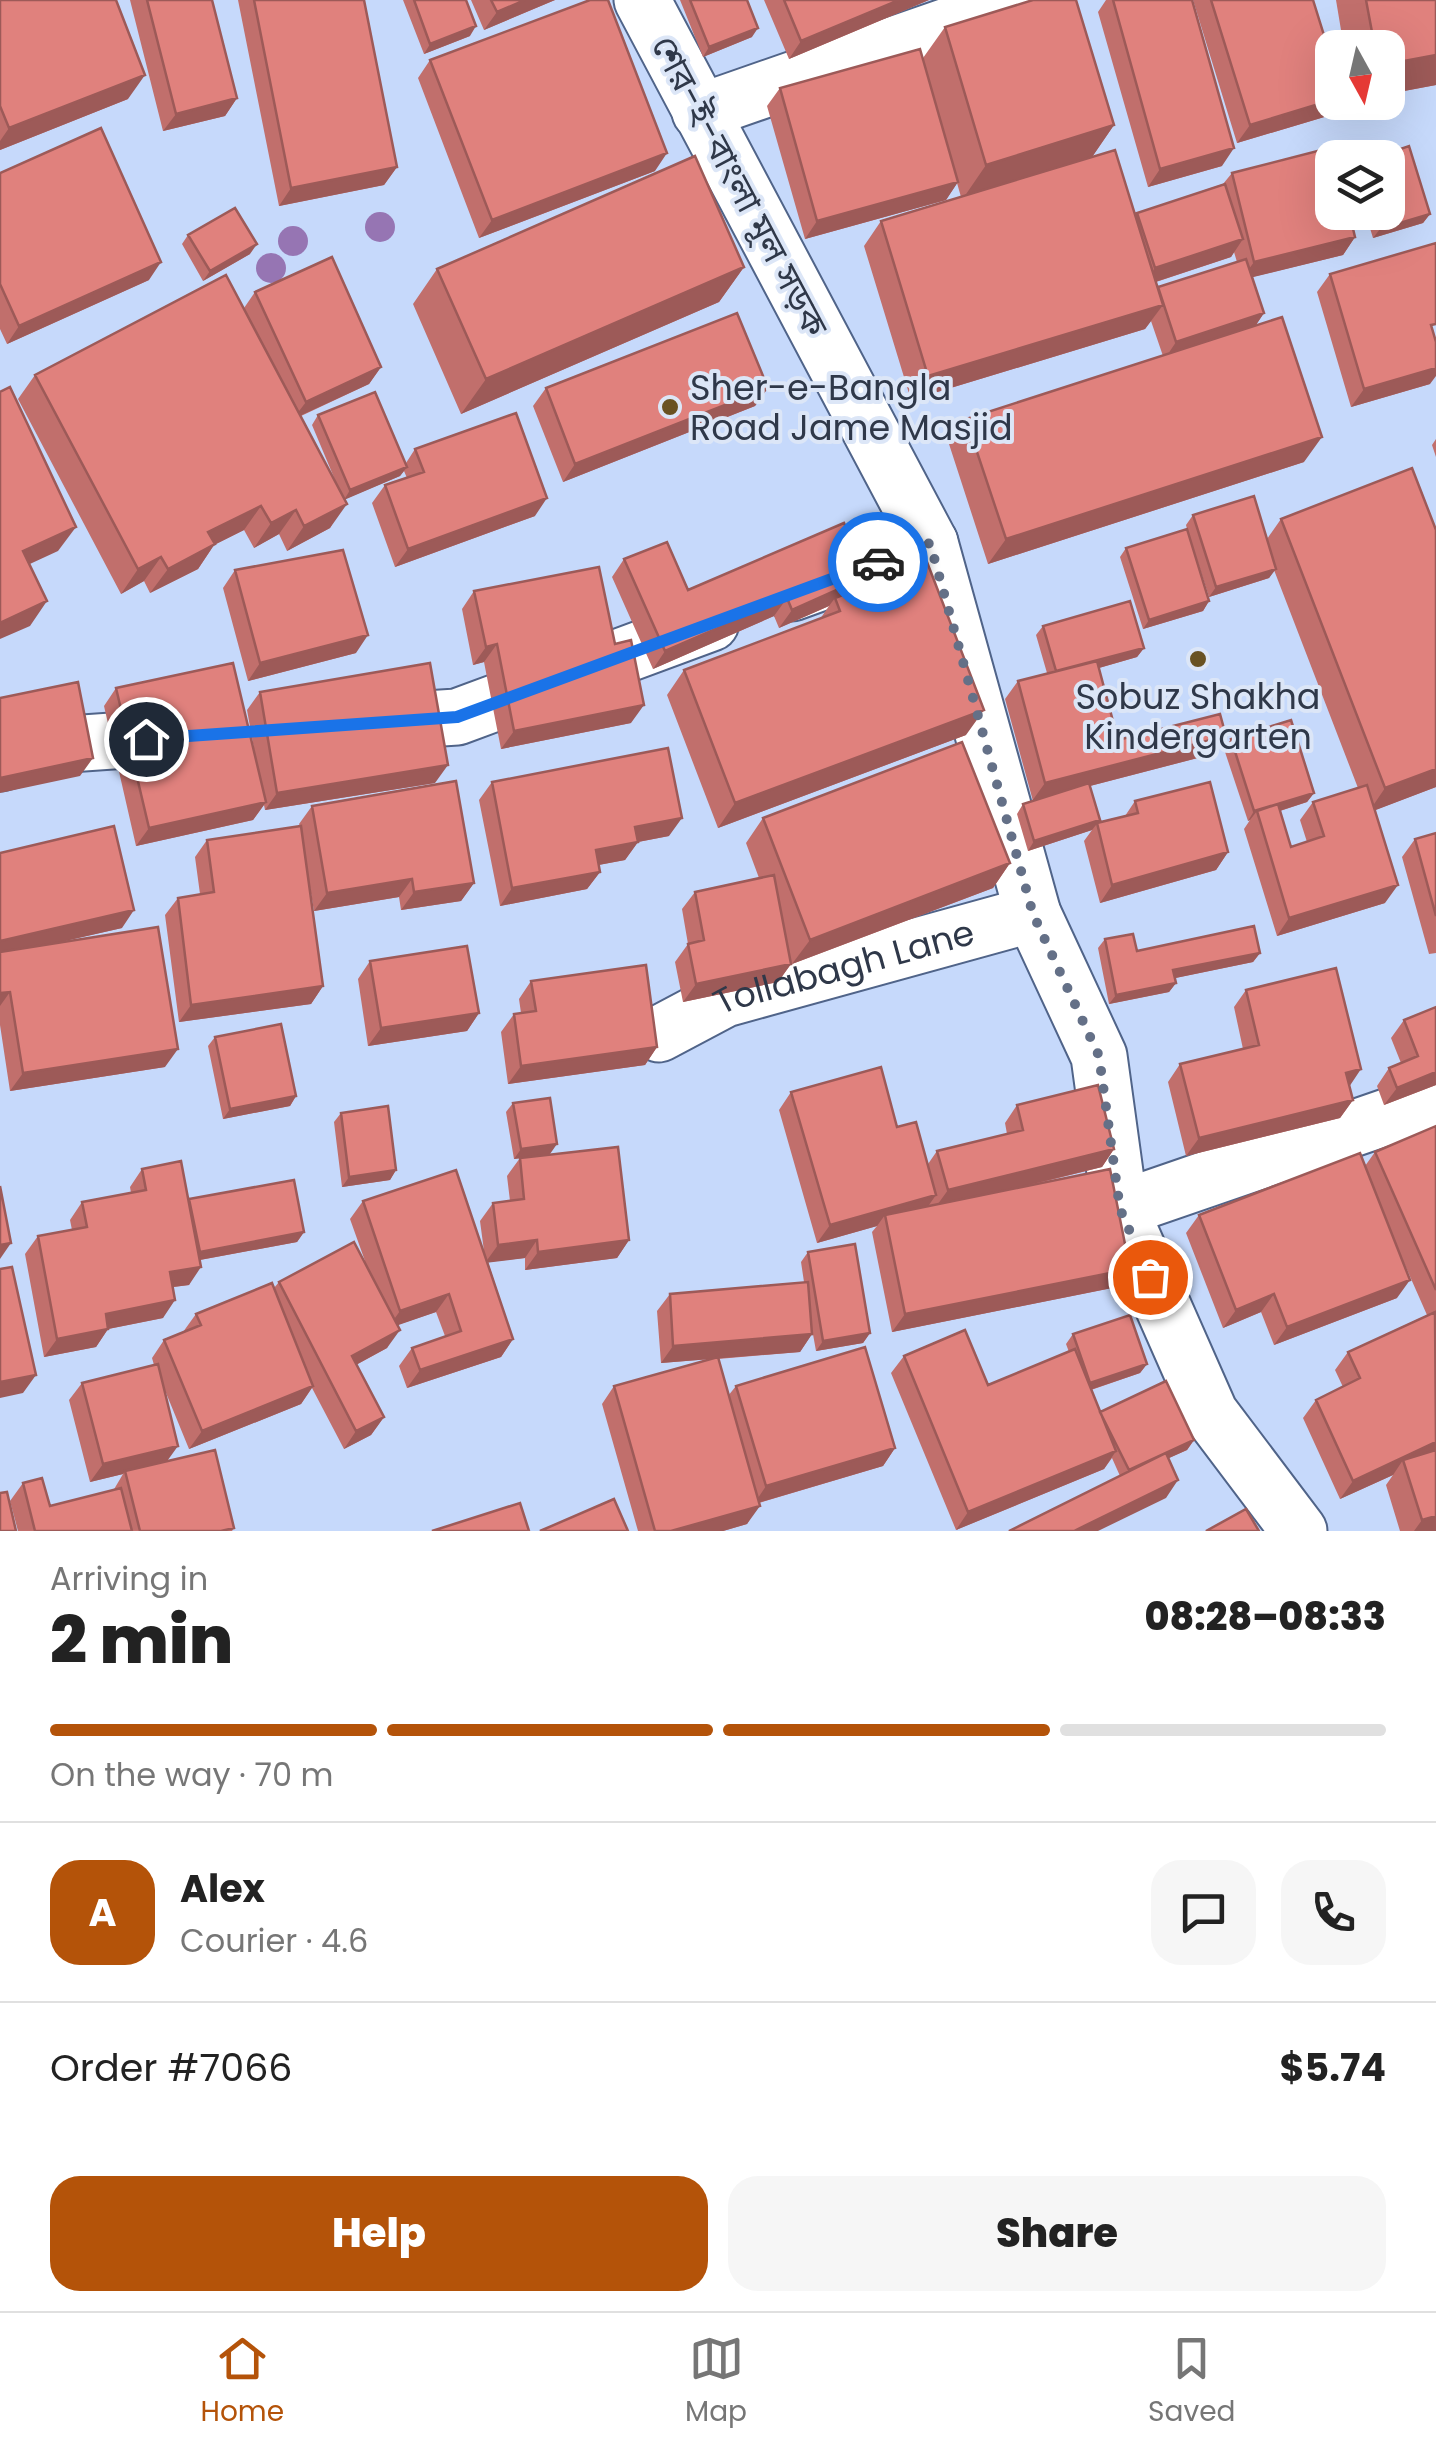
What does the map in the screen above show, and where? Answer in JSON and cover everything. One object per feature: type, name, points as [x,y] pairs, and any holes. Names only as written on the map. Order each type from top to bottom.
[{"type":"street","name":"শের-ই-বাংলা মূল সড়ক","points":[[642,0],[930,543],[1033,914],[1099,1056],[1120,1209],[1210,1413],[1299,1531]]},
{"type":"street","points":[[700,112],[1022,0]]},
{"type":"street","points":[[321,726],[457,717],[930,543]]},
{"type":"street","points":[[1,761],[90,760],[244,732]]},
{"type":"street","name":"Tollabagh Lane","points":[[660,1034],[725,1000],[1033,914]]},
{"type":"street","points":[[1120,1209],[1436,1100]]},
{"type":"building","points":[[0,0],[116,0],[145,75],[9,128],[0,106]]},
{"type":"building","points":[[147,0],[212,0],[237,98],[176,114]]},
{"type":"building","points":[[254,0],[364,0],[397,167],[291,188]]},
{"type":"building","points":[[414,0],[466,0],[476,26],[430,44]]},
{"type":"building","points":[[491,0],[525,0],[497,12]]},
{"type":"building","points":[[590,0],[608,0],[667,153],[492,220],[430,60]]},
{"type":"building","points":[[690,0],[747,0],[758,28],[709,47]]},
{"type":"building","points":[[784,0],[899,0],[801,41]]},
{"type":"building","points":[[1033,0],[1076,0],[1114,125],[986,165],[945,27]]},
{"type":"building","points":[[1113,0],[1192,0],[1234,148],[1160,169]]},
{"type":"building","points":[[1211,0],[1313,0],[1322,30],[1315,30],[1315,105],[1250,125]]},
{"type":"building","points":[[1366,0],[1436,0],[1436,55],[1405,61],[1405,30],[1372,30]]},
{"type":"building","points":[[920,49],[958,182],[817,221],[780,88]]},
{"type":"building","points":[[101,128],[161,262],[19,326],[0,284],[0,173]]},
{"type":"building","points":[[1409,146],[1430,214],[1405,222],[1405,147]]},
{"type":"building","points":[[1115,150],[1163,305],[928,376],[881,221]]},
{"type":"building","points":[[1315,152],[1315,230],[1353,230],[1355,237],[1254,262],[1232,173]]},
{"type":"building","points":[[695,156],[744,267],[486,379],[437,269]]},
{"type":"building","points":[[1225,184],[1243,239],[1155,268],[1137,213]]},
{"type":"building","points":[[235,208],[257,244],[210,271],[188,235]]},
{"type":"building","points":[[1436,243],[1436,324],[1431,325],[1436,342],[1436,368],[1364,389],[1330,274]]},
{"type":"building","points":[[332,257],[381,367],[306,402],[255,292]]},
{"type":"building","points":[[1246,259],[1264,313],[1176,342],[1158,287]]},
{"type":"building","points":[[226,275],[347,504],[304,526],[296,510],[271,523],[261,506],[208,532],[215,544],[168,569],[161,557],[138,569],[35,375]]},
{"type":"building","points":[[737,313],[768,388],[575,464],[546,388]]},
{"type":"building","points":[[1282,317],[1322,437],[1006,539],[966,419]]},
{"type":"building","points":[[10,387],[76,527],[23,551],[47,601],[0,623],[0,392]]},
{"type":"building","points":[[375,392],[407,467],[350,490],[318,415]]},
{"type":"building","points":[[516,413],[547,498],[408,549],[385,485],[424,472],[415,449]]},
{"type":"building","points":[[1412,468],[1436,530],[1436,769],[1385,788],[1281,519]]},
{"type":"building","points":[[1254,496],[1276,569],[1216,587],[1193,515]]},
{"type":"building","points":[[844,523],[868,576],[792,610],[787,598],[665,651],[624,559],[667,542],[688,590]]},
{"type":"building","points":[[1187,529],[1209,601],[1149,620],[1126,548]]},
{"type":"building","points":[[343,550],[368,635],[260,663],[235,570]]},
{"type":"building","points":[[927,562],[984,710],[735,803],[684,670],[840,611],[835,598]]},
{"type":"building","points":[[599,567],[615,644],[631,640],[644,705],[514,731],[497,644],[486,647],[474,591]]},
{"type":"building","points":[[1130,601],[1144,648],[1056,671],[1043,626]]},
{"type":"building","points":[[1097,661],[1118,740],[1220,714],[1226,736],[1045,783],[1018,681]]},
{"type":"building","points":[[233,663],[266,802],[149,828],[116,688]]},
{"type":"building","points":[[430,663],[448,765],[277,793],[260,692]]},
{"type":"building","points":[[78,682],[93,758],[0,778],[0,698]]},
{"type":"building","points":[[1291,720],[1314,793],[1254,811],[1231,739]]},
{"type":"building","points":[[962,742],[1010,863],[810,940],[763,818]]},
{"type":"building","points":[[668,748],[682,818],[635,827],[638,842],[596,850],[600,872],[512,888],[492,782]]},
{"type":"building","points":[[456,781],[474,883],[414,892],[412,879],[327,893],[312,806]]},
{"type":"building","points":[[1210,782],[1228,852],[1112,885],[1097,823],[1138,813],[1135,801]]},
{"type":"building","points":[[1089,783],[1100,820],[1034,841],[1023,804]]},
{"type":"building","points":[[1367,785],[1398,885],[1289,918],[1257,811],[1278,804],[1291,847],[1324,836],[1313,802]]},
{"type":"building","points":[[114,826],[134,910],[0,941],[0,853]]},
{"type":"building","points":[[301,826],[323,986],[191,1005],[178,898],[214,892],[207,840]]},
{"type":"building","points":[[1436,833],[1436,916],[1415,839]]},
{"type":"building","points":[[774,875],[791,964],[696,984],[688,944],[704,940],[695,892]]},
{"type":"building","points":[[1254,926],[1260,953],[1173,970],[1176,983],[1116,995],[1105,939],[1133,934],[1137,951]]},
{"type":"building","points":[[158,927],[178,1049],[23,1073],[10,992],[0,993],[0,952]]},
{"type":"building","points":[[467,946],[479,1013],[381,1028],[370,961]]},
{"type":"building","points":[[646,965],[657,1047],[521,1066],[514,1014],[536,1011],[531,981]]},
{"type":"building","points":[[1336,968],[1361,1069],[1346,1073],[1353,1100],[1199,1138],[1180,1064],[1259,1045],[1246,990]]},
{"type":"building","points":[[1436,1007],[1436,1072],[1397,1088],[1389,1068],[1418,1056],[1404,1020]]},
{"type":"building","points":[[281,1024],[296,1096],[230,1109],[215,1037]]},
{"type":"building","points":[[881,1067],[897,1127],[916,1122],[936,1195],[830,1225],[791,1092]]},
{"type":"building","points":[[1098,1085],[1114,1149],[948,1190],[937,1151],[1023,1130],[1017,1105]]},
{"type":"building","points":[[550,1098],[557,1144],[521,1149],[513,1103]]},
{"type":"building","points":[[388,1106],[396,1170],[349,1177],[341,1113]]},
{"type":"building","points":[[1436,1126],[1436,1290],[1375,1152]]},
{"type":"building","points":[[618,1147],[629,1240],[538,1252],[537,1240],[498,1245],[493,1203],[524,1199],[520,1158]]},
{"type":"building","points":[[1360,1153],[1410,1280],[1287,1327],[1274,1294],[1236,1310],[1199,1215]]},
{"type":"building","points":[[181,1161],[201,1267],[170,1272],[175,1300],[106,1314],[108,1329],[57,1339],[38,1236],[87,1227],[82,1202],[146,1190],[142,1169]]},
{"type":"building","points":[[1110,1169],[1130,1269],[905,1314],[885,1215]]},
{"type":"building","points":[[456,1170],[513,1339],[420,1370],[412,1348],[461,1331],[449,1294],[400,1311],[363,1201]]},
{"type":"building","points":[[294,1180],[304,1232],[200,1252],[189,1199]]},
{"type":"building","points":[[0,1186],[11,1243],[0,1245]]},
{"type":"building","points":[[354,1242],[400,1330],[352,1356],[384,1417],[356,1431],[279,1282]]},
{"type":"building","points":[[855,1244],[870,1333],[823,1341],[808,1252]]},
{"type":"building","points":[[12,1267],[36,1375],[0,1382],[0,1269]]},
{"type":"building","points":[[808,1282],[812,1334],[673,1346],[670,1294]]},
{"type":"building","points":[[272,1283],[313,1386],[202,1431],[164,1340],[201,1325],[196,1314]]},
{"type":"building","points":[[1435,1312],[1436,1442],[1353,1481],[1316,1400],[1360,1378],[1348,1352]]},
{"type":"building","points":[[1130,1315],[1147,1364],[1090,1383],[1073,1334]]},
{"type":"building","points":[[965,1330],[988,1385],[1075,1349],[1116,1451],[968,1512],[904,1356]]},
{"type":"building","points":[[865,1347],[895,1448],[766,1486],[736,1386]]},
{"type":"building","points":[[718,1357],[760,1506],[671,1531],[655,1531],[614,1386]]},
{"type":"building","points":[[158,1364],[178,1446],[103,1464],[82,1383]]},
{"type":"building","points":[[1166,1381],[1194,1440],[1129,1470],[1100,1412]]},
{"type":"building","points":[[215,1450],[234,1528],[140,1531],[125,1471]]},
{"type":"building","points":[[1436,1450],[1436,1516],[1422,1520],[1403,1460]]},
{"type":"building","points":[[1166,1453],[1178,1480],[1074,1531],[1009,1531]]},
{"type":"building","points":[[42,1478],[50,1506],[121,1488],[132,1531],[35,1531],[23,1483]]},
{"type":"building","points":[[7,1492],[16,1531],[0,1531],[0,1493]]},
{"type":"building","points":[[614,1499],[628,1531],[540,1531]]},
{"type":"building","points":[[520,1503],[529,1531],[432,1531]]},
{"type":"building","points":[[1246,1509],[1259,1531],[1206,1531]]},
{"type":"way so far","points":[[878,562],[930,543],[988,764],[1033,914],[1099,1056],[1120,1209],[1150,1277]]},
{"type":"place","name":"Sher-e-Bangla Road Jame Masjid","points":[[670,407]]},
{"type":"place","name":"Sobuz Shakha Kindergarten","points":[[1198,659]]},
{"type":"route","points":[[146,739],[457,717],[878,562]]}]
